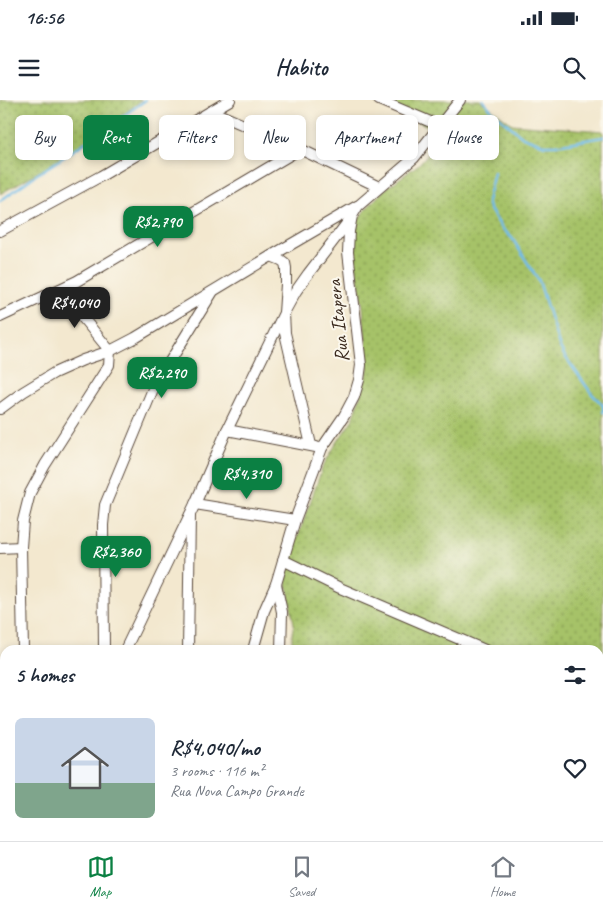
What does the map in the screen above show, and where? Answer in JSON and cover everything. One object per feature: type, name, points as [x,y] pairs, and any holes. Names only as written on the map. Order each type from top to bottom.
[{"type":"street","points":[[0,231],[101,176],[230,100]]},
{"type":"street","points":[[379,100],[428,121]]},
{"type":"street","name":"Rua Itapera","points":[[448,115],[460,100]]},
{"type":"street","points":[[211,111],[244,125]]},
{"type":"street","name":"Rua Itapera","points":[[254,645],[264,611],[276,584],[295,520],[322,448],[344,416],[354,397],[359,380],[362,365],[348,252],[352,216],[358,206],[414,158],[428,141]]},
{"type":"street","points":[[306,152],[379,187]]},
{"type":"street","points":[[0,317],[77,281],[281,160]]},
{"type":"street","points":[[0,409],[54,373],[110,351],[358,206]]},
{"type":"street","points":[[127,645],[227,430],[284,313],[296,291],[352,216]]},
{"type":"street","points":[[272,256],[285,263],[285,333],[311,445]]},
{"type":"street","points":[[23,645],[21,548],[23,521],[30,493],[110,359],[110,351],[60,290]]},
{"type":"street","points":[[104,645],[103,525],[105,505],[153,390],[214,290]]},
{"type":"street","points":[[227,430],[322,448]]},
{"type":"street","points":[[192,508],[295,520]]},
{"type":"street","points":[[188,645],[192,508]]},
{"type":"street","points":[[0,548],[21,548]]},
{"type":"street","points":[[283,560],[340,588],[473,645]]},
{"type":"street","points":[[276,584],[282,612],[281,645]]},
{"type":"green space","points":[[0,100],[142,100],[124,115],[83,115],[83,145],[73,151],[73,115],[15,115],[15,160],[59,160],[0,194]]},
{"type":"green space","points":[[377,100],[480,100],[512,124],[603,131],[603,645],[292,645],[294,624],[286,580],[295,545],[323,466],[354,417],[368,370],[363,307],[355,260],[355,234],[358,220],[384,190],[419,164],[428,154],[428,160],[499,160],[499,115],[428,115],[428,127],[418,121],[418,115],[406,115]]},
{"type":"waterway","points":[[0,201],[146,100]]},
{"type":"waterway","points":[[483,100],[493,112],[523,137],[545,145],[556,145],[603,137]]},
{"type":"waterway","points":[[494,173],[487,201],[489,208],[501,227],[512,238],[539,281],[559,345],[592,394],[603,406],[603,412]]}]
